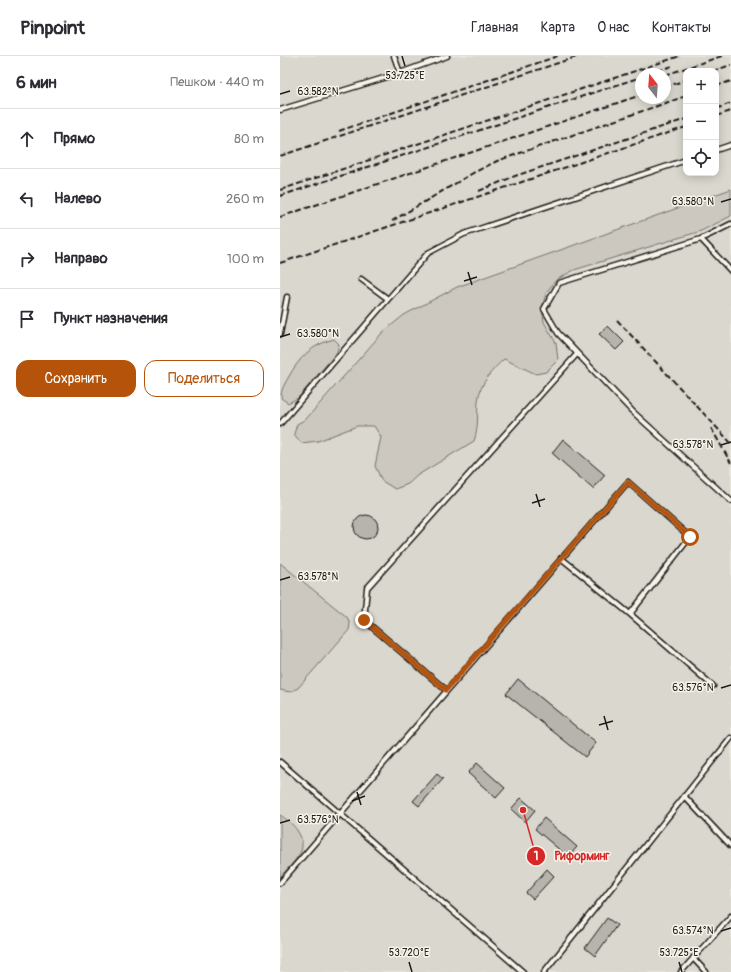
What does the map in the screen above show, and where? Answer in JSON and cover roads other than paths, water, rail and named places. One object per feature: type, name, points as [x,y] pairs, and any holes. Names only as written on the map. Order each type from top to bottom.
[{"type":"lane","points":[[394,56],[400,73]]},
{"type":"lane","points":[[280,110],[400,73],[447,56]]},
{"type":"lane","points":[[719,149],[731,145]]},
{"type":"lane","points":[[280,424],[428,253],[464,234],[683,161]]},
{"type":"lane","points":[[731,224],[701,239],[559,283],[544,309],[558,333],[632,412],[731,501]]},
{"type":"lane","points":[[701,239],[731,271]]},
{"type":"lane","points":[[361,279],[388,299]]},
{"type":"lane","points":[[280,334],[287,297]]},
{"type":"lane","points":[[446,690],[364,620],[367,588],[577,354]]},
{"type":"lane","points":[[280,883],[338,814],[628,482],[690,537],[630,614]]},
{"type":"lane","points":[[562,558],[630,614],[713,686]]},
{"type":"lane","points":[[544,972],[731,738]]},
{"type":"lane","points":[[280,762],[338,814],[524,972]]},
{"type":"lane","points":[[684,796],[731,846]]},
{"type":"lane","points":[[681,972],[731,916]]},
{"type":"lane","points":[[693,958],[706,972]]},
{"type":"railway","points":[[339,131],[558,56]]},
{"type":"railway","points":[[280,156],[579,56]]},
{"type":"railway","points":[[280,190],[680,56]]},
{"type":"railway","points":[[671,73],[722,56]]},
{"type":"railway","points":[[719,69],[731,65]]},
{"type":"railway","points":[[666,68],[672,66]]},
{"type":"railway","points":[[280,196],[635,79]]},
{"type":"railway","points":[[671,85],[683,81]]},
{"type":"railway","points":[[719,85],[731,81]]},
{"type":"railway","points":[[280,217],[635,97]]},
{"type":"railway","points":[[392,221],[473,173],[497,161],[683,97]]},
{"type":"railway","points":[[719,108],[731,103]]},
{"type":"railway","points":[[719,115],[731,111]]},
{"type":"railway","points":[[479,191],[515,176],[683,120]]},
{"type":"railway","points":[[280,263],[683,128]]},
{"type":"railway","points":[[617,320],[731,443]]},
{"type":"railway","points":[[711,428],[731,463]]},
{"type":"place","name":"Риформинг","points":[[523,810]]}]
